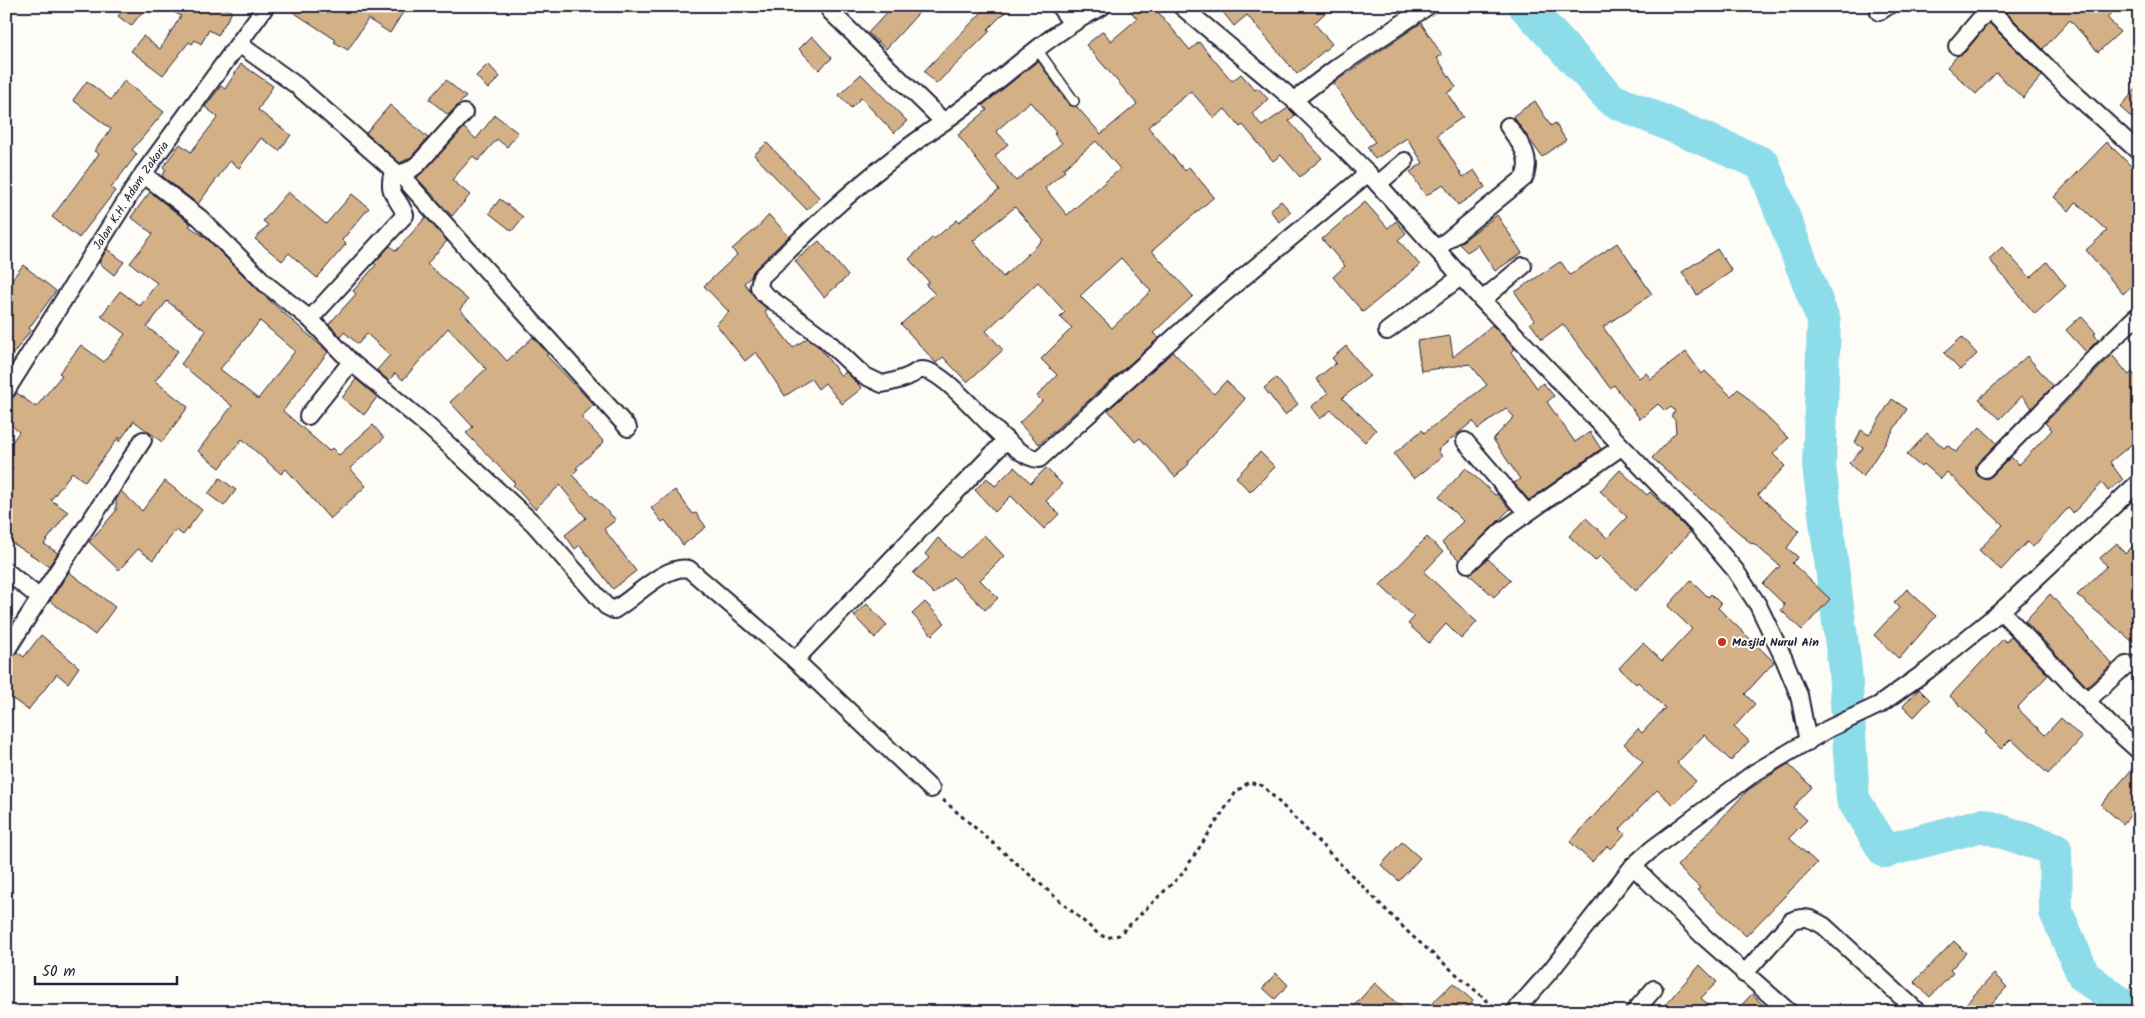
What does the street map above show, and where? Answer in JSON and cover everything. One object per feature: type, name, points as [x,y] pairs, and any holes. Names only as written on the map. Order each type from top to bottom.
[{"type":"street","name":"Jalan K.H. Adam Zakaria","points":[[6,391],[143,174],[266,6]]},
{"type":"street","points":[[1059,6],[1072,22]]},
{"type":"street","points":[[1103,6],[1072,22],[1036,48],[944,122],[848,194],[761,277],[759,287],[781,308],[825,339],[863,375],[882,384],[921,370],[929,372],[955,390],[1006,440],[1026,456],[1039,459],[1208,307],[1373,179],[1405,161]]},
{"type":"street","points":[[1181,6],[1294,100],[1373,179],[1482,300],[1697,525],[1735,570],[1758,605],[1784,658],[1799,695],[1808,742]]},
{"type":"street","points":[[1294,100],[1340,65],[1428,6]]},
{"type":"street","points":[[1956,46],[1990,8],[2066,85],[2139,152]]},
{"type":"street","points":[[830,11],[944,122]]},
{"type":"street","points":[[239,44],[296,85],[356,135],[397,173],[628,428]]},
{"type":"street","points":[[310,319],[406,215],[392,195],[390,187],[397,173],[418,164],[464,113]]},
{"type":"street","points":[[1437,248],[1524,178],[1529,167],[1526,157],[1520,142],[1508,126]]},
{"type":"street","points":[[143,174],[200,218],[267,285],[310,319],[351,362],[429,427],[533,523],[606,606],[614,610],[665,574],[676,568],[689,569],[795,660],[931,789]]},
{"type":"street","points":[[1482,300],[1523,266]]},
{"type":"street","points":[[1386,331],[1462,276]]},
{"type":"street","points":[[1985,469],[2050,405],[2100,351],[2139,314]]},
{"type":"street","points":[[308,416],[351,362]]},
{"type":"street","points":[[6,651],[143,440]]},
{"type":"street","points":[[795,660],[1006,440]]},
{"type":"street","points":[[1465,442],[1527,514]]},
{"type":"street","points":[[1468,564],[1502,531],[1621,446]]},
{"type":"street","points":[[1514,1012],[1552,969],[1633,866],[1710,804],[1754,773],[1828,729],[1879,705],[1928,670],[2001,611],[2139,482]]},
{"type":"street","points":[[6,570],[40,598]]},
{"type":"street","points":[[2001,611],[2109,724],[2139,751]]},
{"type":"street","points":[[2088,700],[2126,665],[2139,664]]},
{"type":"street","points":[[1633,866],[1744,974],[1789,1012]]},
{"type":"street","points":[[1744,974],[1791,921],[1800,917],[1810,918],[1824,926],[1918,1012]]},
{"type":"street","points":[[1634,1012],[1654,989]]},
{"type":"lane","points":[[1036,48],[1074,101]]},
{"type":"path","points":[[931,789],[1096,932],[1106,938],[1119,936],[1182,874],[1236,792],[1249,782],[1263,786],[1411,935],[1500,1012]]},
{"type":"building","points":[[126,6],[147,6],[131,26],[118,16]]},
{"type":"building","points":[[163,6],[222,6],[232,12],[218,35],[209,30],[201,44],[195,40],[192,44],[189,42],[163,75],[131,51],[143,36],[160,49],[181,16]]},
{"type":"building","points":[[284,6],[407,6],[390,33],[368,19],[348,50]]},
{"type":"building","points":[[893,6],[925,6],[886,49],[868,33]]},
{"type":"building","points":[[988,6],[1011,6],[988,29],[990,31],[936,84],[924,71]]},
{"type":"building","points":[[1127,6],[1153,6],[1190,50],[1199,42],[1232,81],[1241,74],[1255,90],[1258,88],[1268,99],[1252,113],[1262,126],[1288,108],[1295,115],[1289,121],[1322,158],[1300,177],[1281,155],[1273,161],[1243,125],[1240,127],[1225,109],[1214,118],[1191,91],[1148,127],[1185,171],[1189,167],[1214,197],[1152,251],[1193,296],[1153,333],[1159,338],[1039,444],[1019,423],[1042,401],[1037,396],[1057,375],[1041,359],[1072,328],[1060,317],[1065,312],[1038,282],[986,331],[1003,350],[967,382],[943,357],[936,363],[901,324],[935,294],[926,285],[929,282],[909,259],[933,237],[934,239],[957,220],[959,222],[999,190],[958,135],[987,110],[983,105],[1038,61],[1069,105],[1077,107],[1101,134],[1137,104],[1086,45],[1103,31],[1111,41],[1137,19]],"holes":[[[1030,102],[1056,132],[1054,134],[1062,143],[1016,181],[995,156],[1008,144],[996,131]],[[1096,141],[1120,169],[1067,215],[1045,188],[1065,171],[1063,169]],[[1015,207],[1043,240],[1003,277],[973,241]],[[1121,258],[1151,291],[1112,328],[1080,296]]]},
{"type":"building","points":[[1218,6],[1333,6],[1314,23],[1332,44],[1297,74],[1247,15],[1234,26]]},
{"type":"building","points":[[2003,6],[2119,6],[2107,17],[2120,32],[2098,52],[2070,20],[2043,49],[2002,8]]},
{"type":"building","points":[[1421,23],[1442,55],[1437,58],[1456,87],[1447,93],[1463,117],[1437,135],[1463,177],[1474,170],[1485,187],[1458,205],[1443,184],[1426,196],[1410,172],[1423,163],[1407,138],[1375,159],[1367,147],[1375,142],[1333,83]]},
{"type":"building","points":[[1989,23],[2042,76],[2023,98],[1996,73],[1976,94],[1947,67],[1957,56],[1965,52]]},
{"type":"building","points":[[812,36],[832,58],[819,70],[799,49]]},
{"type":"building","points":[[241,64],[273,86],[258,110],[291,135],[279,151],[261,138],[239,168],[230,161],[198,204],[162,176],[166,170],[163,167],[180,144],[191,152],[218,117],[205,107],[221,86],[225,89]]},
{"type":"building","points":[[488,64],[500,77],[488,89],[476,76]]},
{"type":"building","points":[[861,74],[907,121],[894,133],[861,98],[851,108],[839,95]]},
{"type":"building","points":[[446,80],[466,97],[448,115],[429,99]]},
{"type":"building","points":[[87,81],[111,100],[124,81],[164,112],[132,150],[137,154],[111,188],[115,191],[79,238],[52,217],[99,154],[94,151],[111,129],[73,100]]},
{"type":"building","points":[[2139,86],[2139,110],[2132,118],[2120,107]]},
{"type":"building","points":[[1535,101],[1551,126],[1555,123],[1566,140],[1542,157],[1513,116]]},
{"type":"building","points":[[390,105],[428,138],[411,157],[400,163],[366,133]]},
{"type":"building","points":[[495,115],[518,133],[507,147],[497,139],[478,161],[473,156],[452,180],[470,195],[452,216],[417,178],[464,128],[476,139]]},
{"type":"building","points":[[2107,142],[2139,174],[2139,279],[2123,294],[2086,250],[2107,231],[2076,202],[2069,211],[2054,197]]},
{"type":"building","points":[[767,143],[820,198],[807,210],[754,155]]},
{"type":"building","points":[[150,192],[191,224],[189,226],[206,238],[260,292],[328,352],[283,411],[329,451],[332,448],[339,455],[373,425],[384,438],[350,468],[366,486],[330,519],[286,469],[281,474],[242,439],[220,468],[198,451],[232,406],[181,364],[206,331],[167,301],[147,327],[178,351],[155,381],[188,407],[162,442],[134,421],[119,442],[119,437],[85,482],[72,472],[51,500],[68,512],[44,544],[58,553],[49,566],[6,539],[6,477],[13,468],[6,463],[6,450],[19,432],[6,420],[6,401],[11,400],[17,393],[36,407],[62,375],[59,373],[81,345],[104,362],[125,334],[101,316],[120,291],[140,306],[157,283],[130,263],[153,234],[131,217]],"holes":[[[260,321],[295,351],[258,399],[220,369]]]},
{"type":"building","points":[[288,192],[326,224],[352,194],[369,208],[342,240],[346,244],[317,278],[289,253],[282,261],[255,239],[268,225],[263,221]]},
{"type":"building","points":[[500,199],[523,217],[512,231],[489,213]]},
{"type":"building","points":[[1281,201],[1291,212],[1279,222],[1270,210]]},
{"type":"building","points":[[1365,202],[1388,228],[1396,221],[1406,233],[1398,240],[1420,265],[1363,312],[1333,277],[1345,266],[1322,239]]},
{"type":"building","points":[[769,215],[789,236],[754,270],[751,277],[744,283],[767,310],[765,312],[793,348],[807,338],[820,348],[841,376],[846,372],[862,388],[842,404],[825,383],[818,389],[811,379],[785,396],[756,352],[745,361],[716,324],[729,312],[704,286],[737,255],[732,249]]},
{"type":"building","points":[[1497,215],[1522,253],[1495,271],[1478,245],[1467,252],[1459,244]]},
{"type":"building","points":[[426,217],[447,241],[427,264],[468,300],[460,309],[507,361],[533,337],[548,354],[546,355],[594,405],[581,417],[604,442],[576,468],[578,469],[572,475],[616,520],[604,529],[636,571],[613,589],[580,545],[575,549],[565,535],[586,518],[560,485],[535,509],[513,485],[515,483],[466,433],[473,427],[450,402],[486,369],[448,328],[403,380],[395,373],[389,381],[377,370],[390,355],[367,334],[358,344],[344,332],[341,337],[329,324],[356,294],[353,291],[376,265],[374,263],[390,246],[396,251]]},
{"type":"building","points":[[819,241],[848,276],[824,297],[795,261]]},
{"type":"building","points":[[1617,243],[1652,294],[1603,327],[1639,378],[1646,373],[1651,379],[1686,352],[1702,374],[1705,371],[1731,396],[1738,389],[1788,438],[1773,454],[1785,466],[1758,495],[1799,531],[1787,548],[1798,557],[1792,563],[1830,599],[1802,630],[1781,610],[1785,605],[1763,584],[1780,566],[1652,458],[1676,432],[1675,420],[1671,416],[1675,411],[1671,407],[1665,411],[1658,404],[1640,419],[1614,385],[1610,388],[1563,324],[1542,339],[1530,323],[1534,320],[1515,292],[1561,262],[1570,275]]},
{"type":"building","points":[[2002,247],[2030,278],[2047,262],[2066,286],[2035,314],[1989,259]]},
{"type":"building","points":[[107,249],[124,262],[114,275],[99,263]]},
{"type":"building","points":[[1717,249],[1732,271],[1697,295],[1682,272]]},
{"type":"building","points":[[23,265],[56,291],[29,328],[31,330],[6,363],[6,287]]},
{"type":"building","points":[[2081,316],[2096,333],[2094,334],[2098,340],[2086,352],[2066,330]]},
{"type":"building","points":[[1492,325],[1515,349],[1511,352],[1537,388],[1543,383],[1554,396],[1547,402],[1575,442],[1590,432],[1601,449],[1529,500],[1514,483],[1520,479],[1493,439],[1514,417],[1506,408],[1478,429],[1473,421],[1438,450],[1442,457],[1414,479],[1394,454],[1422,430],[1424,433],[1487,385],[1470,364],[1421,371],[1417,341],[1450,336],[1453,357]]},
{"type":"building","points":[[1962,337],[1977,354],[1960,370],[1944,353]]},
{"type":"building","points":[[1346,346],[1370,376],[1342,398],[1376,430],[1365,442],[1331,410],[1320,419],[1311,407],[1328,393],[1316,379],[1336,363],[1332,358]]},
{"type":"building","points":[[1173,352],[1214,394],[1226,381],[1245,399],[1188,462],[1189,464],[1175,477],[1140,438],[1135,442],[1108,410]]},
{"type":"building","points":[[2112,355],[2129,375],[2132,372],[2139,380],[2139,438],[2110,462],[2123,480],[2108,491],[2102,483],[2073,513],[2068,508],[2033,547],[2027,542],[2001,570],[1979,550],[2003,525],[1947,472],[1941,479],[1924,464],[1921,467],[1907,455],[1927,433],[1944,448],[1947,445],[1956,452],[1980,427],[1997,443],[1976,466],[1978,476],[1987,479],[2011,457],[2019,465],[2052,430],[2045,423]]},
{"type":"building","points":[[2027,356],[2053,386],[2032,408],[2022,396],[2000,419],[1979,399]]},
{"type":"building","points":[[1276,378],[1298,404],[1285,415],[1264,388]]},
{"type":"building","points":[[356,379],[377,397],[364,415],[342,398]]},
{"type":"building","points":[[1892,399],[1907,409],[1863,477],[1849,463],[1863,448],[1855,443],[1861,430],[1869,435]]},
{"type":"building","points":[[1260,452],[1275,467],[1250,492],[1236,477]]},
{"type":"building","points":[[1014,467],[1031,483],[1046,468],[1062,484],[1046,501],[1059,514],[1044,529],[1011,496],[995,512],[975,490],[987,478],[995,486]]},
{"type":"building","points":[[1466,468],[1495,495],[1497,494],[1510,509],[1459,560],[1442,543],[1463,521],[1439,497]]},
{"type":"building","points":[[1620,470],[1647,495],[1650,492],[1690,532],[1636,591],[1600,556],[1595,561],[1569,536],[1586,518],[1607,538],[1627,517],[1600,491]]},
{"type":"building","points":[[220,478],[236,490],[224,506],[208,494]]},
{"type":"building","points":[[165,481],[202,510],[183,535],[176,530],[153,560],[138,549],[119,570],[89,542],[116,511],[116,500],[121,491],[142,511]]},
{"type":"building","points":[[675,490],[693,514],[696,513],[706,527],[683,545],[665,520],[662,522],[651,508]]},
{"type":"building","points":[[984,535],[1004,556],[980,580],[998,598],[985,610],[953,577],[934,594],[913,573],[929,558],[925,554],[938,538],[960,558]]},
{"type":"building","points":[[1427,537],[1443,552],[1424,572],[1477,622],[1461,639],[1446,624],[1429,643],[1408,624],[1414,617],[1380,585]]},
{"type":"building","points":[[2139,540],[2139,647],[2077,595],[2107,566],[2100,558],[2117,543],[2125,554]]},
{"type":"building","points":[[1488,559],[1511,580],[1494,597],[1469,574]]},
{"type":"building","points":[[69,572],[115,607],[95,635],[50,601]]},
{"type":"building","points":[[1691,580],[1708,597],[1711,594],[1721,604],[1718,608],[1774,662],[1745,694],[1755,704],[1734,727],[1749,741],[1731,761],[1704,735],[1677,763],[1696,781],[1673,805],[1657,790],[1620,829],[1625,834],[1611,849],[1607,846],[1592,862],[1570,842],[1643,762],[1624,744],[1638,729],[1642,733],[1665,708],[1638,682],[1636,684],[1619,668],[1643,643],[1662,661],[1692,629],[1668,606]]},
{"type":"building","points":[[1907,589],[1936,616],[1899,659],[1874,635],[1899,608],[1894,603]]},
{"type":"building","points":[[2050,594],[2112,664],[2087,687],[2025,621]]},
{"type":"building","points":[[925,602],[945,623],[932,635],[912,614]]},
{"type":"building","points":[[867,604],[887,625],[875,638],[854,616]]},
{"type":"building","points":[[41,635],[79,667],[68,683],[57,674],[28,710],[6,694],[6,661],[11,660],[17,652],[24,657]]},
{"type":"building","points":[[2011,636],[2048,675],[2017,708],[2045,735],[2061,718],[2082,738],[2048,774],[2011,739],[2001,749],[1985,733],[1987,731],[1950,696],[2003,639],[2006,642]]},
{"type":"building","points":[[1919,689],[1930,700],[1914,717],[1903,706]]},
{"type":"building","points":[[2139,761],[2139,805],[2123,824],[2101,805]]},
{"type":"building","points":[[1788,764],[1812,787],[1793,807],[1807,820],[1789,838],[1817,863],[1746,936],[1697,890],[1700,888],[1677,866],[1748,790]]},
{"type":"building","points":[[1402,842],[1420,858],[1399,881],[1381,865]]},
{"type":"building","points":[[1954,941],[1966,953],[1950,970],[1953,973],[1930,997],[1914,982]]},
{"type":"building","points":[[1700,965],[1717,982],[1701,998],[1716,1012],[1659,1012]]},
{"type":"building","points":[[1276,973],[1288,985],[1275,999],[1263,988]]},
{"type":"building","points":[[1994,974],[2007,987],[1984,1012],[1958,1012]]},
{"type":"building","points":[[1375,983],[1406,1012],[1348,1012]]},
{"type":"building","points":[[1453,983],[1473,1001],[1464,1012],[1423,1012]]},
{"type":"building","points":[[1752,994],[1770,1012],[1735,1012]]},
{"type":"waterway","points":[[1525,6],[1612,100],[1763,164],[1824,322],[1819,466],[1845,669],[1853,799],[1885,851],[1982,825],[2055,849],[2056,912],[2084,976],[2132,1012]]},
{"type":"place","name":"Masjid Nurul Ain","points":[[1722,642]]}]
